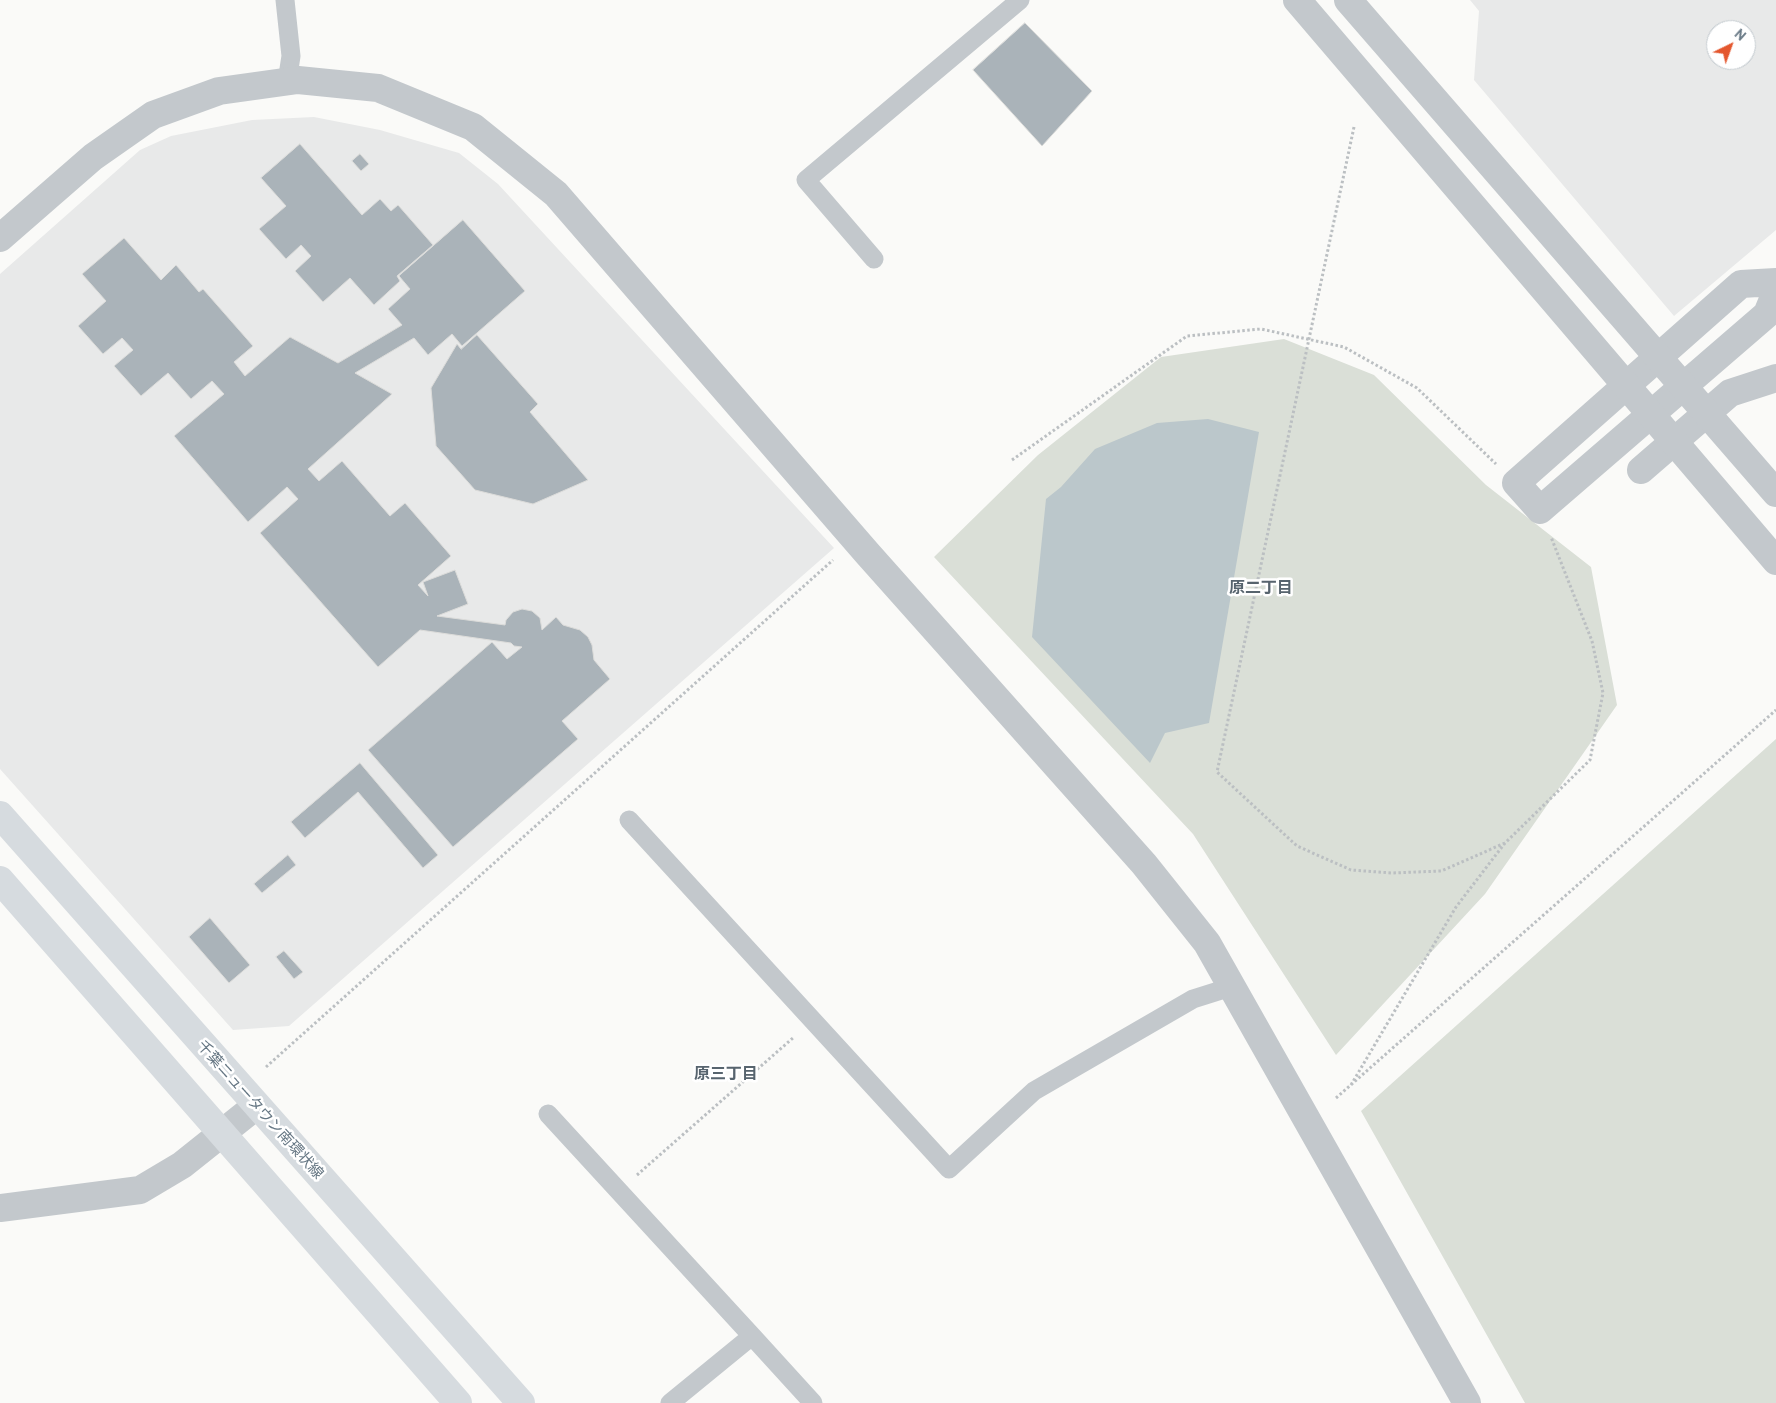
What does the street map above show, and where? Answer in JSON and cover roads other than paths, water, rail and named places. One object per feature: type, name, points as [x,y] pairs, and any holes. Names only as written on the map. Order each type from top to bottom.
[{"type":"main road","name":"千葉ニュータウン南環状線","points":[[0,816],[521,1403]]},
{"type":"main road","points":[[0,880],[458,1403]]},
{"type":"street","points":[[1297,0],[1776,561]]},
{"type":"street","points":[[1348,0],[1707,412],[1772,482],[1731,508]]},
{"type":"street","points":[[0,238],[93,156],[153,115],[219,91],[298,80],[378,88],[473,127],[556,194],[867,553],[1144,864],[1207,943],[1467,1403]]},
{"type":"street","points":[[1771,303],[1540,510],[1516,484],[1741,284],[1776,282]]},
{"type":"street","points":[[1641,470],[1730,393],[1776,378]]},
{"type":"street","points":[[0,1208],[140,1190],[182,1165],[256,1106]]},
{"type":"lane","points":[[286,0],[290,56],[287,82]]},
{"type":"lane","points":[[874,259],[806,180],[1020,0]]},
{"type":"lane","points":[[629,820],[950,1169],[1034,1091],[1193,1000],[1231,987]]},
{"type":"lane","points":[[548,1114],[813,1403]]},
{"type":"lane","points":[[670,1403],[752,1336]]},
{"type":"district","name":"原二丁目","points":[[1261,588]]},
{"type":"district","name":"原三丁目","points":[[726,1074]]}]
